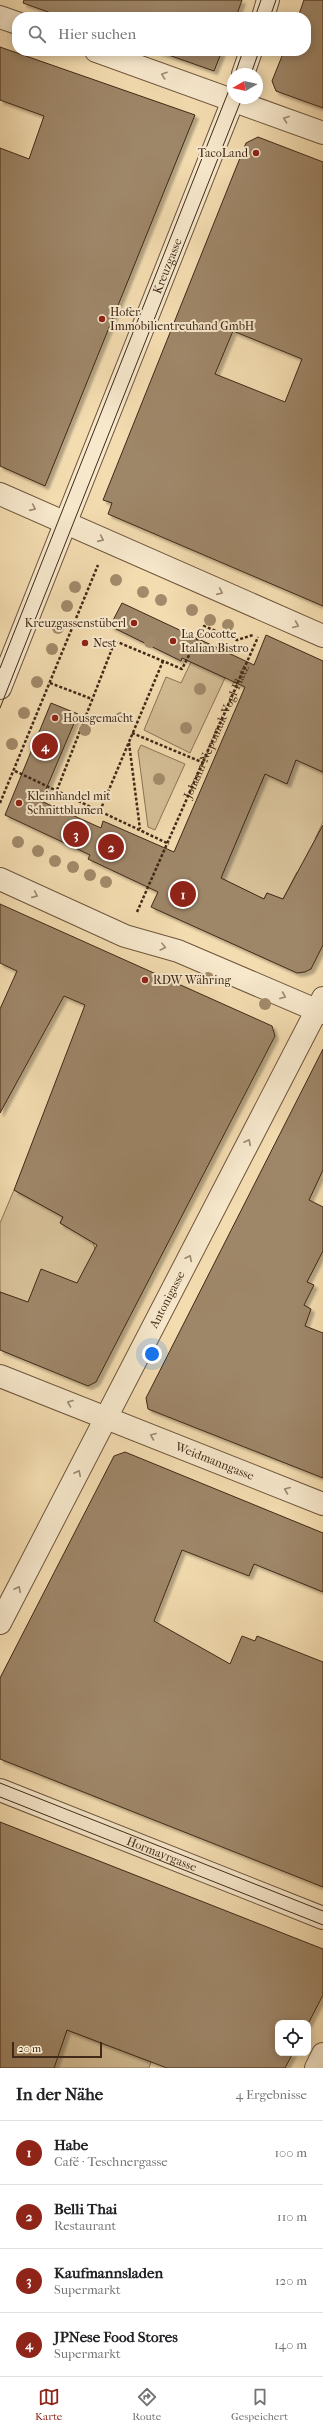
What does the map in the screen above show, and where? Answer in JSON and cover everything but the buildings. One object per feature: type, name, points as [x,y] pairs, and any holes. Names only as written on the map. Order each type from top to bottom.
[{"type":"street","points":[[264,12],[268,0]]},
{"type":"street","points":[[0,17],[12,21]]},
{"type":"street","points":[[110,56],[227,97]]},
{"type":"street","points":[[245,68],[249,56]]},
{"type":"street","name":"Kreuzgasse","points":[[66,523],[232,104]]},
{"type":"street","points":[[247,104],[323,133]]},
{"type":"street","points":[[0,494],[323,636]]},
{"type":"street","points":[[0,688],[66,523]]},
{"type":"street","points":[[0,879],[125,936],[178,951],[321,1007]]},
{"type":"street","name":"Antonigasse","points":[[0,1623],[321,1007]]},
{"type":"street","name":"Weidmanngasse","points":[[0,1376],[323,1504]]},
{"type":"street","name":"Hormayrgasse","points":[[0,1790],[323,1918]]},
{"type":"street","points":[[316,2068],[323,2054]]},
{"type":"path","points":[[0,803],[15,771],[99,562]]},
{"type":"path","name":"Johann-Nepomuk-Vogl-Platz","points":[[125,936],[169,844],[260,633],[237,640],[204,626],[182,669],[163,661]]},
{"type":"path","points":[[57,790],[115,641],[163,661],[100,811]]},
{"type":"path","points":[[50,683],[92,699]]},
{"type":"path","points":[[132,733],[204,763]]},
{"type":"path","points":[[129,743],[140,830]]},
{"type":"path","points":[[15,771],[169,844]]},
{"type":"shaded area","points":[[191,662],[225,678],[190,753],[144,730],[166,677],[181,683]]},
{"type":"shaded area","points":[[141,745],[185,764],[155,830],[148,827],[138,751]]},
{"type":"shaded area","points":[[275,748],[323,772],[323,822],[315,839],[321,843],[304,874],[297,872],[282,901],[267,893],[264,899],[219,884],[219,871],[223,872],[256,782],[261,784]]},
{"type":"shaded area","points":[[14,1190],[63,1217],[60,1223],[93,1242],[95,1249],[105,1254],[59,1315],[0,1295],[0,1223]]},
{"type":"shaded area","points":[[67,2030],[151,2062],[149,2068],[54,2068]]},
{"type":"tram line","points":[[257,12],[261,0]]},
{"type":"tram line","points":[[272,12],[276,0]]},
{"type":"tram line","points":[[237,68],[241,56]]},
{"type":"tram line","points":[[253,68],[257,56]]},
{"type":"tram line","points":[[0,668],[227,95]]},
{"type":"tram line","points":[[0,708],[240,104]]},
{"type":"tram line","points":[[0,1783],[323,1911]]},
{"type":"tram line","points":[[0,1797],[323,1925]]},
{"type":"place","name":"TacoLand","points":[[256,153]]},
{"type":"place","name":"Hofer Immobilientreuhand GmbH","points":[[102,319]]},
{"type":"place","name":"Kreuzgassenstüberl","points":[[134,623]]},
{"type":"place","name":"La Cocotte Italian Bistro","points":[[173,641]]},
{"type":"place","name":"Nest","points":[[85,643]]},
{"type":"place","name":"Housgemacht","points":[[55,718]]},
{"type":"place","name":"JPNese Food Stores","points":[[45,746]]},
{"type":"place","name":"Kleinhandel mit Schnittblumen","points":[[19,803]]},
{"type":"place","name":"Kaufmannsladen","points":[[76,834]]},
{"type":"place","name":"Belli Thai","points":[[111,847]]},
{"type":"place","name":"Habe","points":[[183,894]]},
{"type":"place","name":"RDW Währing","points":[[145,980]]}]
